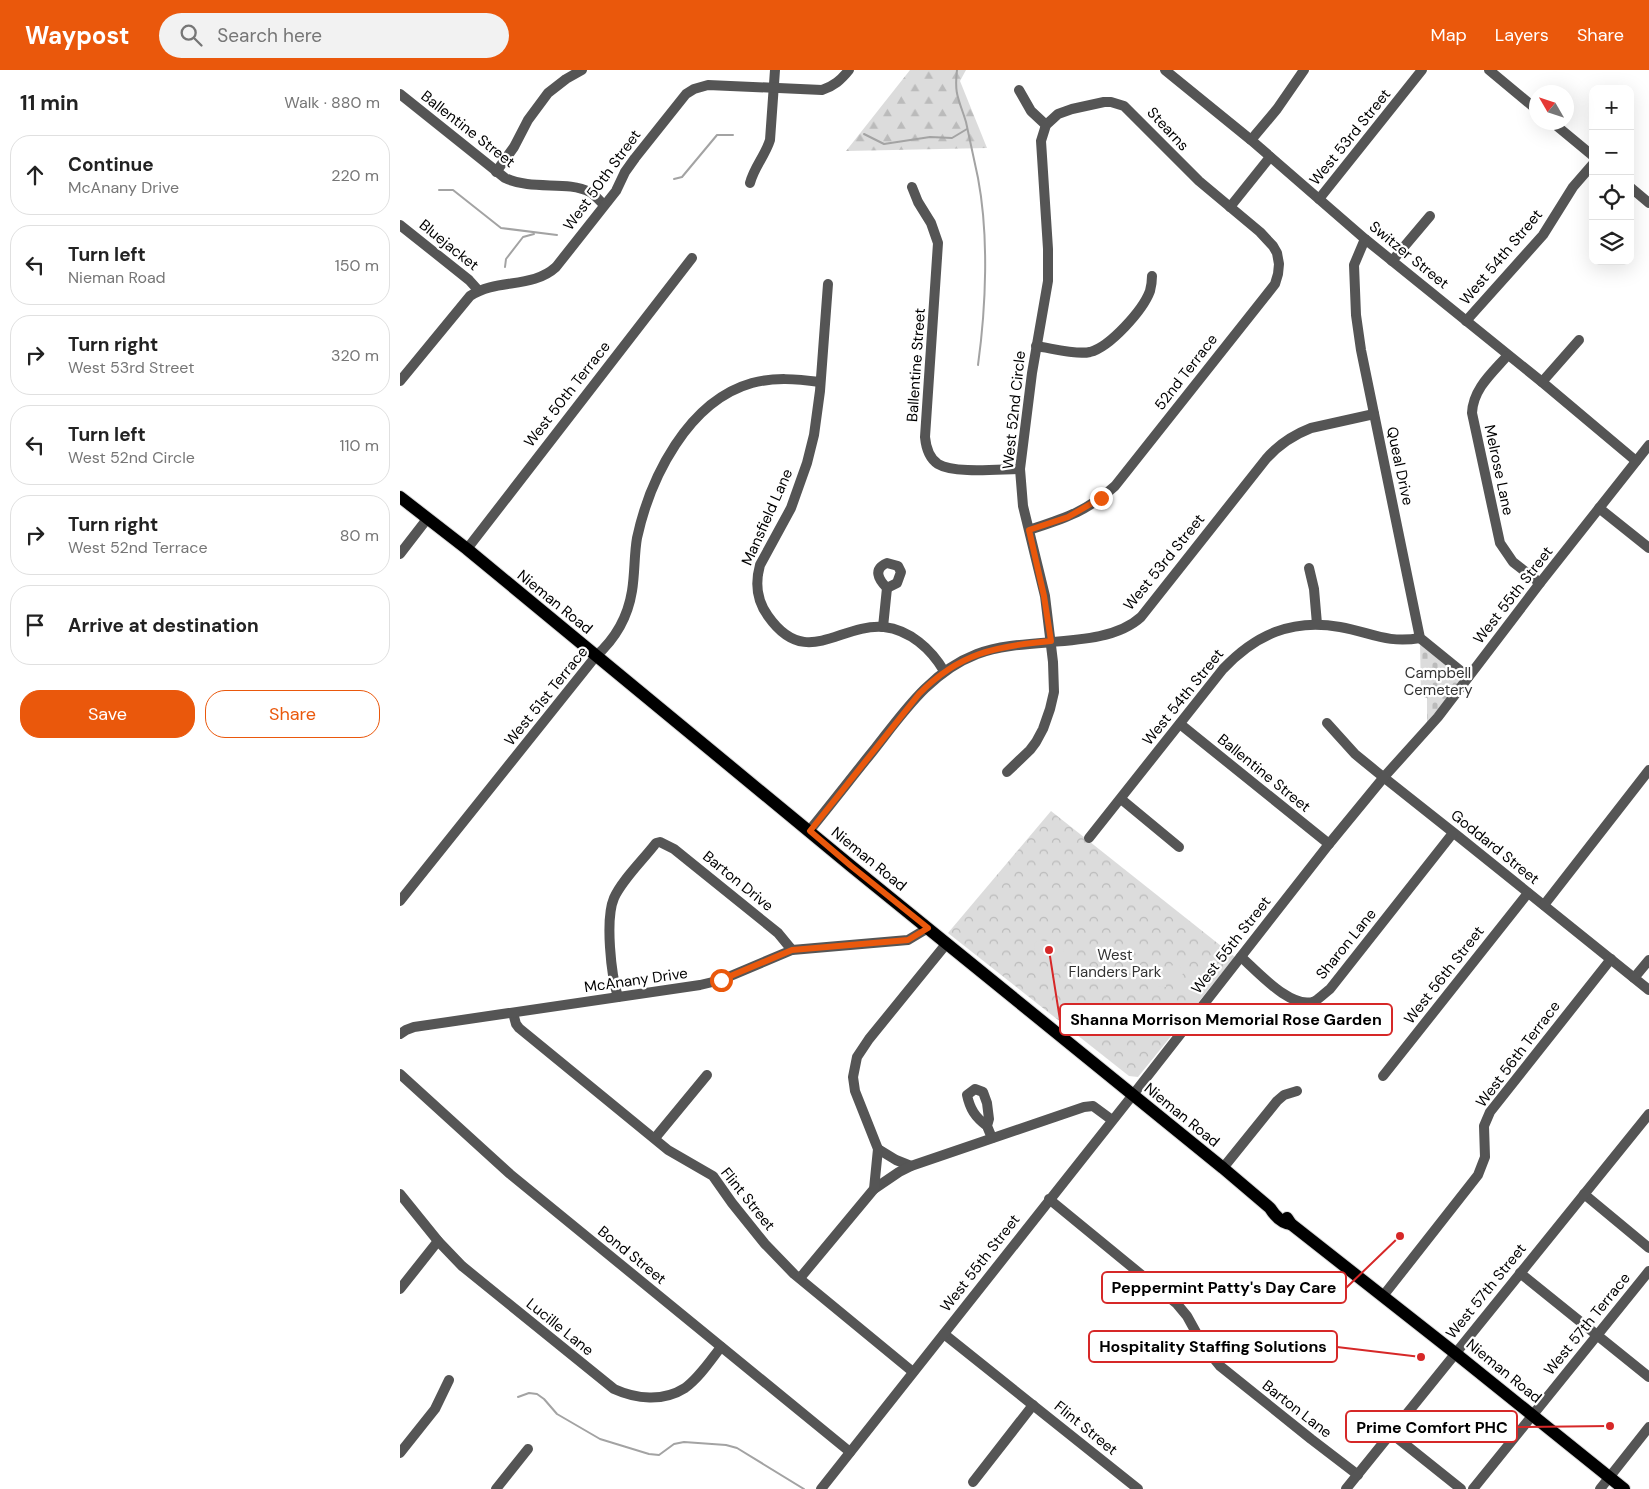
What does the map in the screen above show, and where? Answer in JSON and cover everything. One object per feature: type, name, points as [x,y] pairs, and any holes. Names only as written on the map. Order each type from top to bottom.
[{"type":"main road","name":"Nieman Road","points":[[400,497],[467,549],[1270,1208],[1278,1210],[1291,1224],[1455,1352],[1624,1489]]},
{"type":"street","points":[[496,172],[514,147],[535,109],[548,93],[566,79],[582,70]]},
{"type":"street","points":[[750,183],[752,173],[767,151],[770,140],[775,70]]},
{"type":"street","name":"West 50th Street","points":[[400,381],[462,304],[478,290],[496,285],[534,280],[549,273],[616,191],[625,172],[635,158],[686,94],[694,89],[708,85],[822,90],[832,87],[848,70]]},
{"type":"street","name":"Switzer Street","points":[[1165,70],[1251,140],[1365,239],[1507,356],[1542,382],[1636,461]]},
{"type":"street","points":[[1251,140],[1277,109],[1304,70]]},
{"type":"street","name":"West 53rd Street","points":[[1319,199],[1422,70]]},
{"type":"street","points":[[1489,70],[1529,103]]},
{"type":"street","points":[[1019,90],[1031,111],[1046,125]]},
{"type":"street","name":"Ballentine Street","points":[[400,94],[505,178],[521,184],[578,188],[590,192],[604,205]]},
{"type":"street","name":"Stearns","points":[[1046,125],[1058,114],[1072,109],[1111,102],[1124,106],[1181,165],[1268,239],[1277,253],[1279,264]]},
{"type":"street","name":"West 52nd Circle","points":[[1007,772],[1036,742],[1043,729],[1054,692],[1051,641],[1044,596],[1023,506],[1020,469],[1036,346],[1048,281],[1048,249],[1041,148],[1046,125]]},
{"type":"street","points":[[1562,130],[1589,153]]},
{"type":"street","points":[[1230,207],[1270,157]]},
{"type":"street","name":"West 54th Street","points":[[1466,321],[1543,235],[1573,187],[1589,169]]},
{"type":"street","name":"Ballentine Street","points":[[912,187],[918,202],[931,223],[938,242],[925,437],[926,448],[930,456],[939,464],[951,469],[1020,469]]},
{"type":"street","points":[[1634,190],[1649,203]]},
{"type":"street","points":[[1392,261],[1430,216]]},
{"type":"street","name":"Bluejacket","points":[[400,225],[469,280],[478,290]]},
{"type":"street","name":"Queal Drive","points":[[1365,239],[1354,265],[1357,324],[1420,638]]},
{"type":"street","name":"West 50th Terrace","points":[[467,549],[692,258]]},
{"type":"street","name":"52nd Terrace","points":[[1029,530],[1078,513],[1107,493],[1126,473],[1275,284],[1279,264]]},
{"type":"street","points":[[1036,346],[1085,352],[1102,347],[1121,331],[1140,306],[1150,290],[1152,276]]},
{"type":"street","name":"Mansfield Lane","points":[[828,284],[817,414],[807,463],[790,508],[760,565],[758,598],[765,613],[774,625],[790,637],[802,641],[821,641],[865,628],[883,627],[906,634],[921,644],[933,655],[944,671]]},
{"type":"street","points":[[1542,382],[1579,340]]},
{"type":"street","name":"Melrose Lane","points":[[1507,356],[1480,388],[1475,397],[1472,413],[1500,542],[1513,562],[1540,583]]},
{"type":"street","name":"West 51st Terrace","points":[[400,901],[618,630],[627,611],[632,592],[637,541],[650,492],[670,453],[690,426],[716,400],[742,386],[776,379],[820,382]]},
{"type":"street","name":"West 53rd Street","points":[[810,831],[919,694],[944,671],[964,660],[992,649],[1106,636],[1134,623],[1141,617],[1266,458],[1280,444],[1312,428],[1374,414]]},
{"type":"street","name":"West 55th Street","points":[[821,1489],[1329,844],[1384,777],[1438,717],[1540,583],[1649,445]]},
{"type":"street","points":[[1599,508],[1649,548]]},
{"type":"street","points":[[400,554],[427,518]]},
{"type":"street","points":[[1309,568],[1314,589],[1317,624]]},
{"type":"street","points":[[883,627],[887,588]]},
{"type":"street","name":"West 54th Street","points":[[1089,838],[1223,669],[1238,653],[1266,636],[1281,630],[1317,624],[1340,627],[1392,640],[1420,638]]},
{"type":"street","points":[[1420,638],[1468,678]]},
{"type":"street","name":"Ballentine Street","points":[[1180,724],[1329,844]]},
{"type":"street","name":"Goddard Street","points":[[1327,724],[1355,754],[1649,990]]},
{"type":"street","points":[[1544,905],[1649,770]]},
{"type":"street","points":[[1121,798],[1178,847]]},
{"type":"street","name":"Sharon Lane","points":[[1241,957],[1289,998],[1303,1003],[1315,1001],[1330,988],[1453,833]]},
{"type":"street","name":"Barton Drive","points":[[618,997],[612,969],[609,917],[611,906],[621,886],[656,843],[660,842],[674,849],[778,933],[792,950]]},
{"type":"street","name":"West 56th Street","points":[[1383,1076],[1528,893]]},
{"type":"street","name":"McAnany Drive","points":[[400,1034],[414,1027],[684,988],[721,980],[792,950],[908,940],[928,928]]},
{"type":"street","points":[[874,1189],[878,1149],[855,1091],[853,1077],[855,1065],[862,1048],[947,943]]},
{"type":"street","name":"West 56th Terrace","points":[[1384,1296],[1478,1175],[1485,1157],[1484,1126],[1490,1112],[1611,959]]},
{"type":"street","points":[[1634,978],[1649,960]]},
{"type":"street","name":"Flint Street","points":[[513,1013],[516,1024],[520,1028],[668,1150],[713,1176],[765,1244],[800,1278],[912,1372]]},
{"type":"street","name":"Bond Street","points":[[400,1074],[510,1174],[850,1452]]},
{"type":"street","points":[[655,1138],[707,1075]]},
{"type":"street","points":[[1223,1168],[1277,1102],[1284,1095],[1297,1091]]},
{"type":"street","points":[[800,1278],[874,1189],[899,1172],[911,1166],[1084,1107],[1093,1106],[1112,1120]]},
{"type":"street","name":"West 57th Street","points":[[1346,1489],[1455,1352],[1648,1117]]},
{"type":"street","points":[[987,1126],[992,1138]]},
{"type":"street","points":[[878,1149],[896,1160],[911,1166]]},
{"type":"street","name":"Lucille Lane","points":[[400,1194],[438,1241],[462,1266],[606,1384],[625,1394],[649,1398],[662,1397],[685,1388],[696,1378],[721,1347]]},
{"type":"street","points":[[1584,1194],[1649,1248]]},
{"type":"street","name":"Barton Lane","points":[[1049,1200],[1177,1304],[1187,1316],[1203,1345],[1220,1366],[1358,1475]]},
{"type":"street","points":[[400,1289],[438,1241]]},
{"type":"street","name":"West 57th Terrace","points":[[1473,1489],[1649,1271]]},
{"type":"street","points":[[1520,1273],[1649,1377]]},
{"type":"street","name":"Flint Street","points":[[944,1334],[1138,1489]]},
{"type":"street","points":[[400,1453],[435,1409],[449,1380]]},
{"type":"street","points":[[973,1482],[1033,1405]]},
{"type":"street","points":[[1600,1489],[1649,1427]]},
{"type":"street","points":[[1391,1433],[1461,1489]]},
{"type":"street","points":[[496,1489],[528,1449]]},
{"type":"green space","points":[[910,70],[966,70],[960,81],[987,148],[846,151]]},
{"type":"green space","name":"Campbell Cemetery","points":[[1420,643],[1459,677],[1460,682],[1427,724],[1427,698],[1421,696]]},
{"type":"green space","name":"West Flanders Park","points":[[1051,811],[1235,957],[1138,1077],[1129,1076],[948,933]]},
{"type":"green space","points":[[1040,940],[1061,944],[1058,949],[1063,949],[1062,959],[1058,960],[1034,952],[1035,943]]},
{"type":"green space","points":[[1178,964],[1183,974],[1173,984],[1166,983],[1166,987],[1157,986],[1154,980],[1157,978],[1154,970]]},
{"type":"waterway","points":[[957,70],[957,91],[978,178],[984,224],[984,296],[978,365]]},
{"type":"waterway","points":[[864,134],[884,144],[930,137],[952,138],[967,129]]},
{"type":"waterway","points":[[674,179],[682,177],[717,135],[733,135]]},
{"type":"waterway","points":[[439,190],[453,190],[501,228],[557,235]]},
{"type":"waterway","points":[[505,267],[506,259],[523,237],[534,234]]},
{"type":"waterway","points":[[518,1397],[529,1393],[537,1394],[557,1414],[600,1439],[649,1454],[659,1455],[674,1444],[684,1442],[726,1445],[737,1448],[804,1489]]},
{"type":"place","name":"Shanna Morrison Memorial Rose Garden","points":[[1049,950]]},
{"type":"place","name":"Peppermint Patty's Day Care","points":[[1400,1236]]},
{"type":"place","name":"Hospitality Staffing Solutions","points":[[1421,1357]]},
{"type":"place","name":"Prime Comfort PHC","points":[[1610,1426]]},
{"type":"route","points":[[721,980],[792,950],[908,940],[928,928],[810,831],[919,694],[944,671],[977,654],[992,649],[1051,641],[1044,596],[1029,530],[1078,513],[1101,498]]}]
